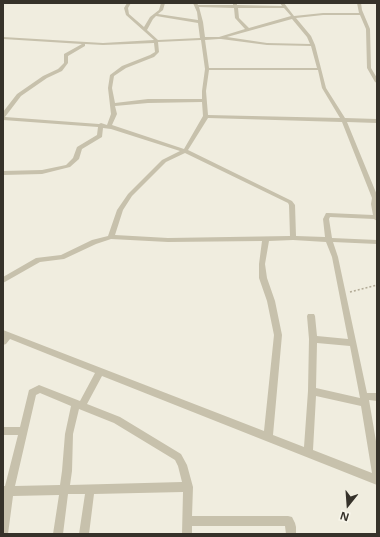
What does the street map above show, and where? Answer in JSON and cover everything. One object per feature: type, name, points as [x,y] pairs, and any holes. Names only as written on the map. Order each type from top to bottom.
[{"type":"street","points":[[109,126],[114,114],[110,88],[112,76],[124,67],[156,54],[156,40],[137,25],[127,14],[126,8],[129,3]]},
{"type":"street","points":[[145,30],[160,10],[163,3]]},
{"type":"street","points":[[359,3],[368,29],[369,68],[377,82]]},
{"type":"street","points":[[235,4],[237,18],[248,30]]},
{"type":"street","points":[[111,237],[120,210],[130,195],[164,160],[185,150],[206,116],[204,100],[207,69],[201,22],[196,5],[284,5],[309,37],[313,45],[324,88],[344,121],[376,198],[377,218],[328,215],[326,219],[328,240],[334,257],[364,399],[377,474]]},
{"type":"street","points":[[219,38],[293,17],[322,14],[362,14]]},
{"type":"street","points":[[156,15],[201,22]]},
{"type":"street","points":[[3,38],[87,43],[127,43],[156,40],[219,38],[267,44],[313,45]]},
{"type":"street","points":[[3,117],[20,95],[45,77],[60,70],[66,63],[66,55],[76,47],[87,43]]},
{"type":"street","points":[[207,69],[319,69]]},
{"type":"street","points":[[112,105],[148,101],[204,100]]},
{"type":"street","points":[[206,116],[377,121]]},
{"type":"street","points":[[3,117],[109,126],[145,136],[185,150],[291,203],[293,238]]},
{"type":"street","points":[[3,172],[42,172],[68,166],[76,160],[79,148],[100,136],[101,125]]},
{"type":"street","points":[[3,280],[38,260],[62,257],[94,242],[111,237],[168,240],[293,238],[377,242]]},
{"type":"street","points":[[266,238],[262,264],[263,278],[271,301],[278,335],[268,438]]},
{"type":"street","points":[[308,453],[312,391],[313,339],[311,316]]},
{"type":"street","points":[[5,337],[100,370],[377,480]]},
{"type":"street","points":[[313,339],[352,343]]},
{"type":"street","points":[[58,534],[69,434],[79,405],[100,370]]},
{"type":"street","points":[[3,534],[6,491],[24,431],[32,393],[39,389],[117,420],[178,457],[182,465],[188,487],[187,534]]},
{"type":"street","points":[[312,391],[364,399],[377,397]]},
{"type":"street","points":[[3,432],[24,431]]},
{"type":"street","points":[[6,491],[188,487]]},
{"type":"street","points":[[84,534],[90,489]]},
{"type":"street","points":[[187,521],[288,521],[292,534]]},
{"type":"path","points":[[342,294],[377,285]]}]
